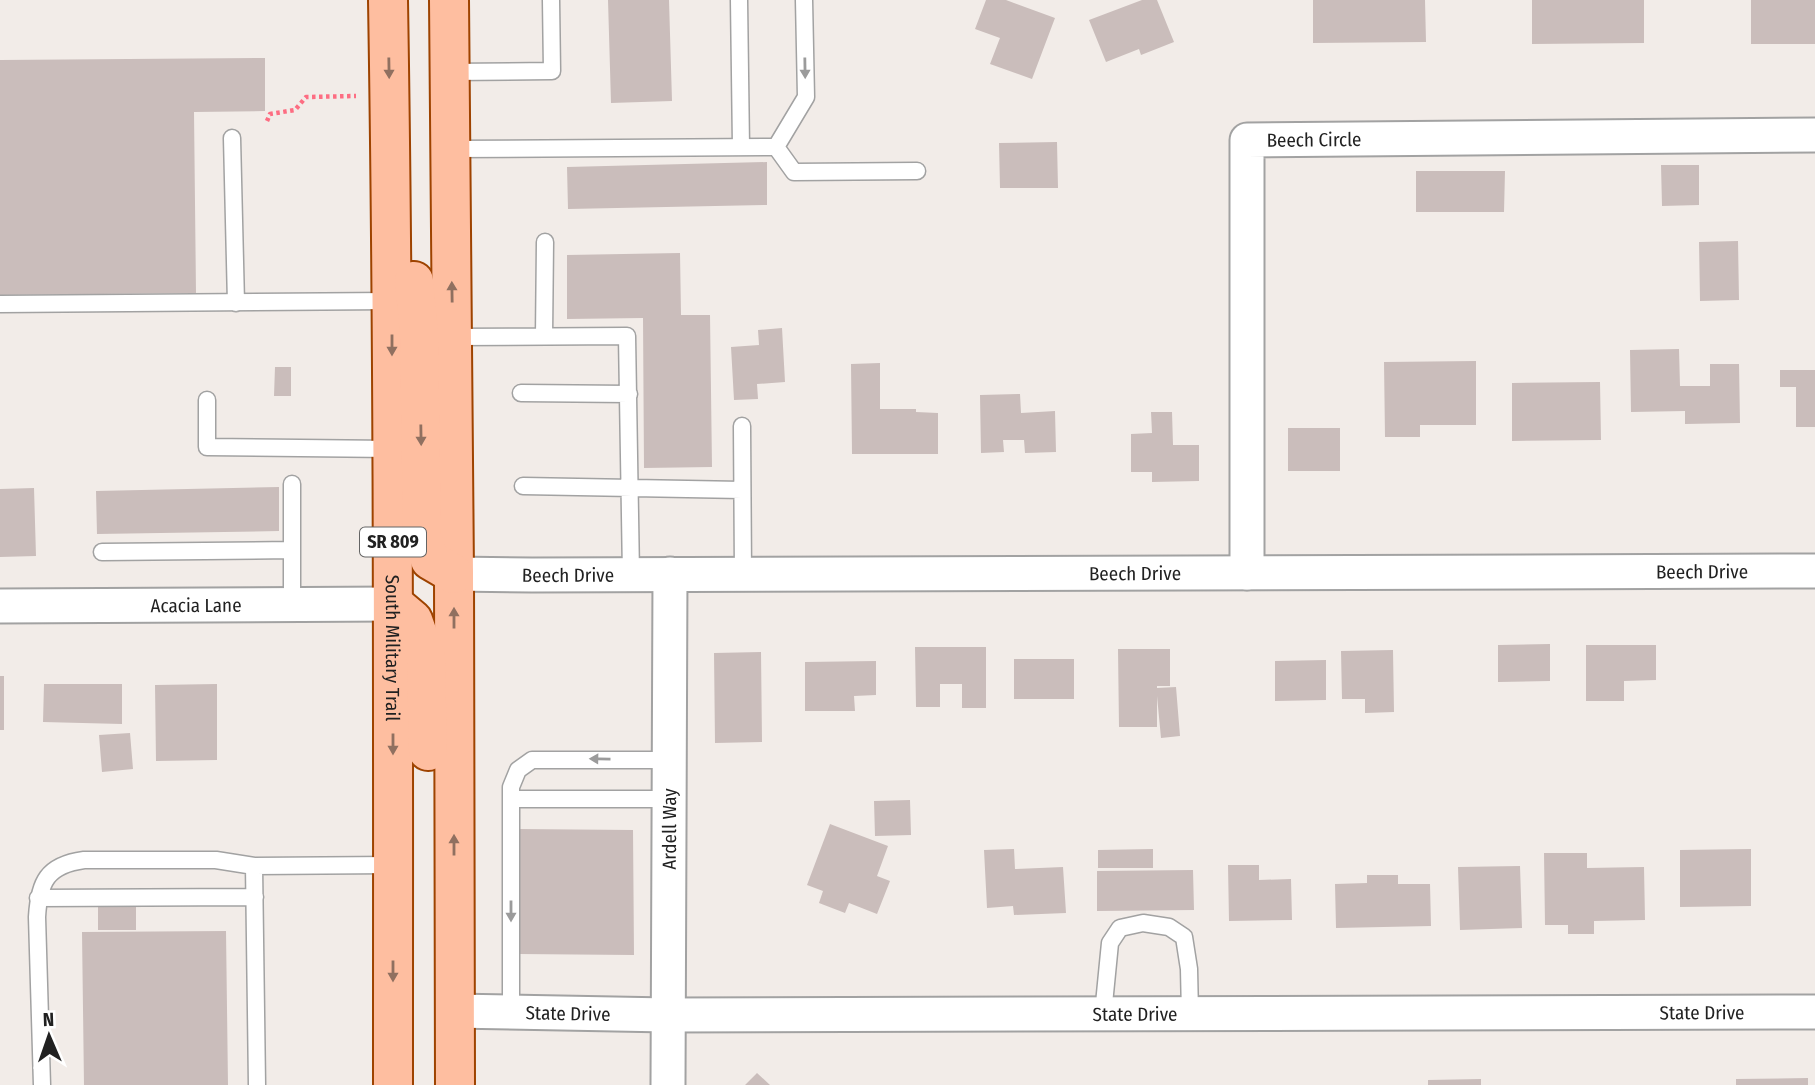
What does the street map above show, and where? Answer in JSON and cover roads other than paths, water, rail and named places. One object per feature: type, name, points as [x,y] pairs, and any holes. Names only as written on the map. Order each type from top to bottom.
[{"type":"main road","name":"South Military Trail","points":[[388,0],[394,604],[393,1085]]},
{"type":"main road","name":"SR 809","points":[[449,0],[454,574],[454,1085]]},
{"type":"main road","points":[[391,174],[411,238],[419,334],[422,537],[430,559],[454,574]]},
{"type":"main road","points":[[394,604],[413,620],[426,657],[430,874],[454,964]]},
{"type":"street","name":"Beech Circle","points":[[1247,573],[1247,140],[1815,135]]},
{"type":"street","name":"Beech Drive","points":[[454,574],[1815,570]]},
{"type":"street","name":"Ardell Way","points":[[668,1085],[670,574]]},
{"type":"street","name":"Acacia Lane","points":[[0,606],[394,604]]},
{"type":"street","name":"State Drive","points":[[454,1011],[668,1015],[1815,1012]]},
{"type":"lane","points":[[450,72],[552,71],[551,0]]},
{"type":"lane","points":[[739,0],[741,147]]},
{"type":"lane","points":[[776,147],[806,97],[804,0]]},
{"type":"lane","points":[[232,138],[236,303]]},
{"type":"lane","points":[[450,149],[776,147]]},
{"type":"lane","points":[[776,147],[794,172],[917,171]]},
{"type":"lane","points":[[544,336],[545,242]]},
{"type":"lane","points":[[0,304],[392,301]]},
{"type":"lane","points":[[452,337],[627,336],[631,575]]},
{"type":"lane","points":[[521,393],[629,394]]},
{"type":"lane","points":[[207,400],[207,447],[393,449]]},
{"type":"lane","points":[[742,426],[743,574]]},
{"type":"lane","points":[[292,484],[292,605]]},
{"type":"lane","points":[[523,486],[742,490]]},
{"type":"lane","points":[[102,552],[292,550]]},
{"type":"lane","points":[[511,1012],[511,788],[518,769],[532,760],[668,760]]},
{"type":"lane","points":[[511,799],[668,799]]},
{"type":"lane","points":[[42,1085],[38,898],[46,877],[57,867],[84,860],[216,860],[254,866],[393,865]]},
{"type":"lane","points":[[254,866],[257,1085]]},
{"type":"lane","points":[[38,898],[254,897]]},
{"type":"lane","points":[[1103,1014],[1110,943],[1120,929],[1143,923],[1169,927],[1184,937],[1189,969],[1189,1014]]}]
